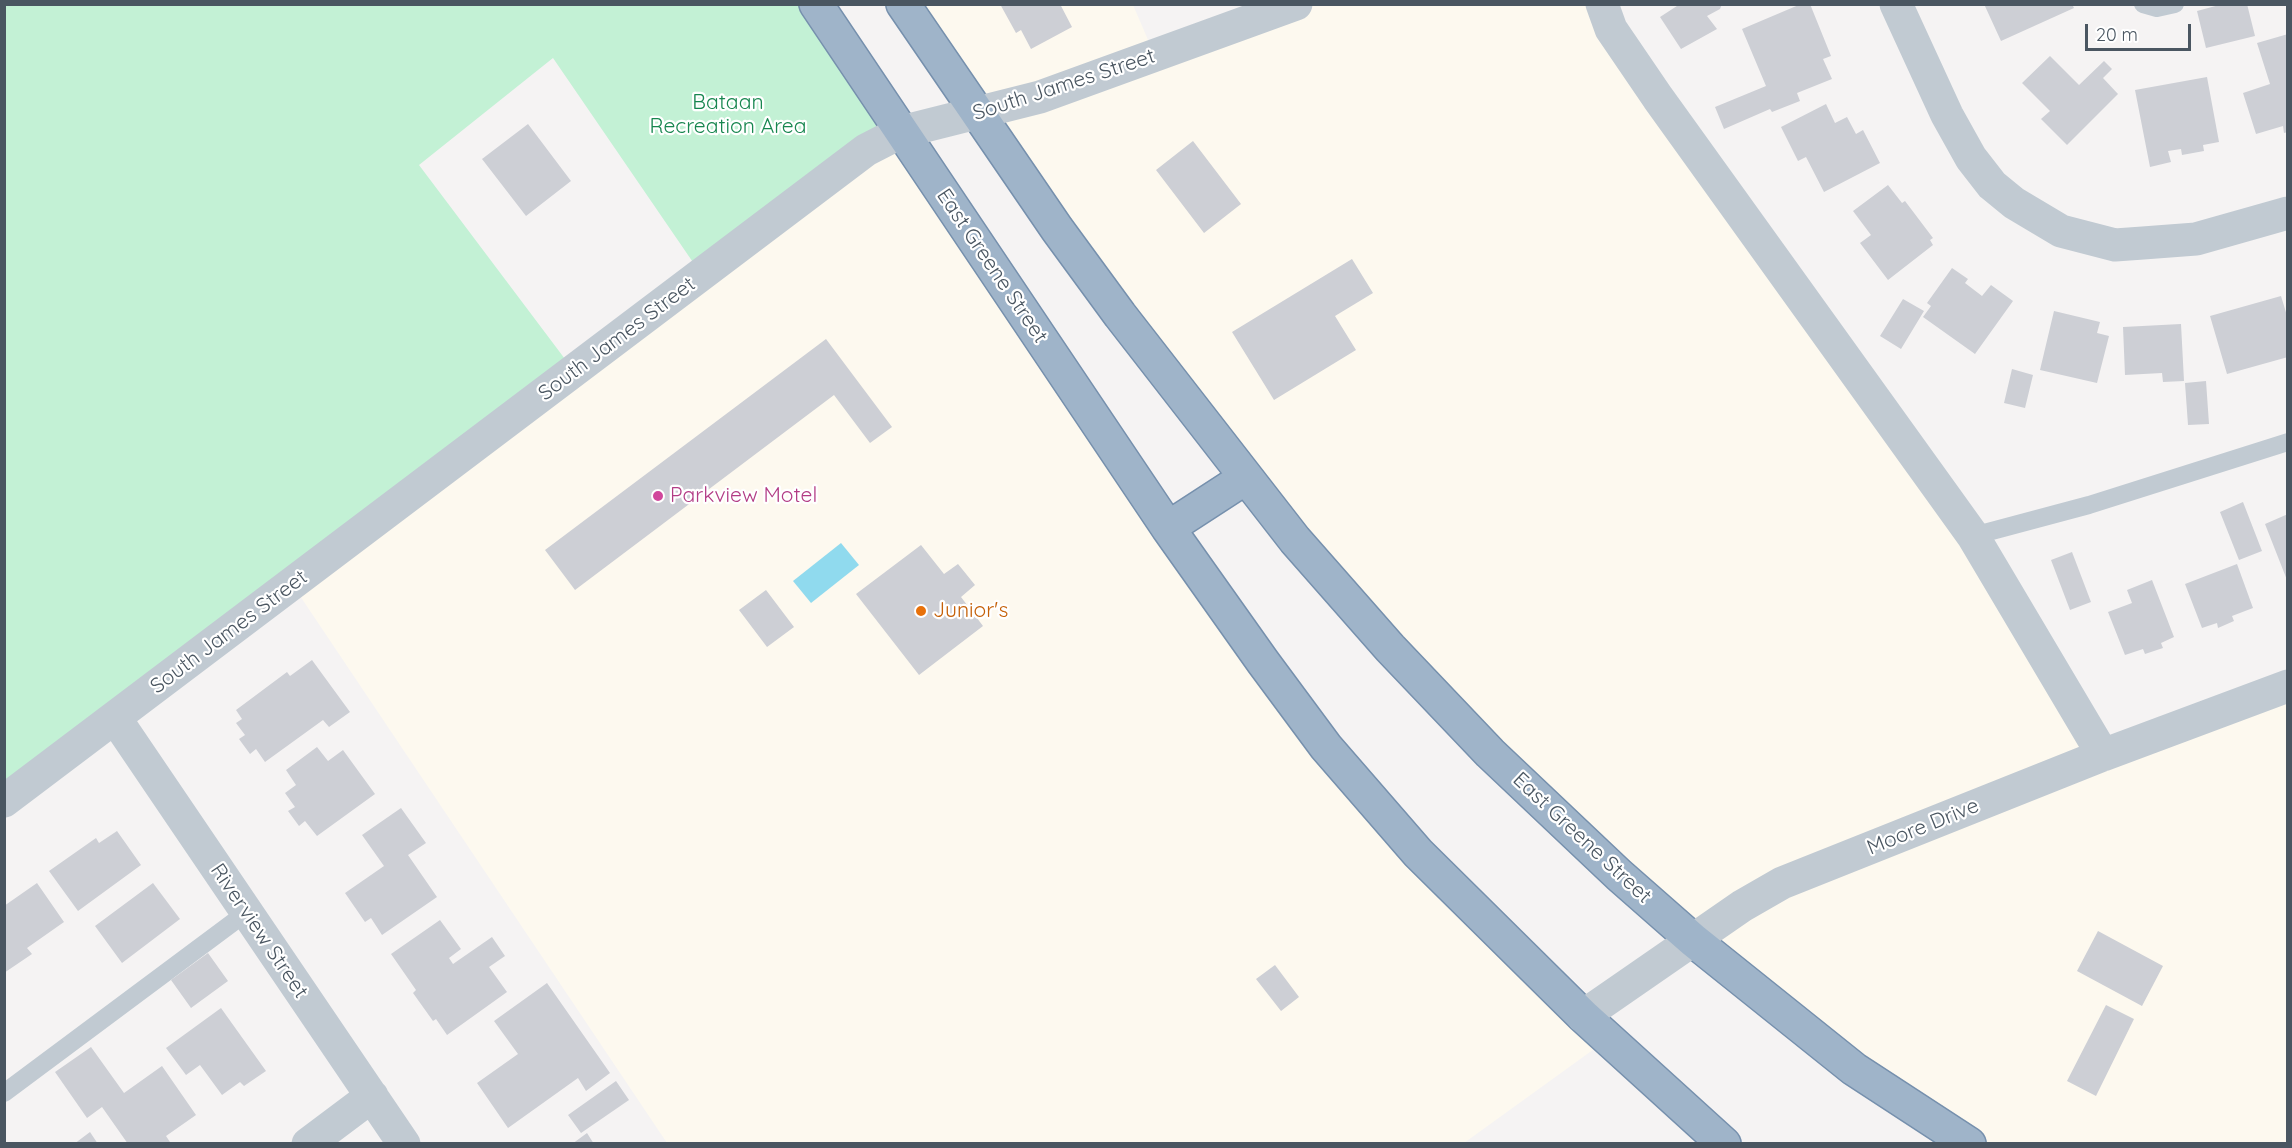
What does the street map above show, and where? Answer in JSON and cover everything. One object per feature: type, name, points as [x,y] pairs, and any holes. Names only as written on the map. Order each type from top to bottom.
[{"type":"highway","name":"East Greene Street","points":[[816,4],[1168,528],[1263,662],[1371,802],[1418,853],[1583,1017],[1724,1143]]},
{"type":"highway","name":"East Greene Street","points":[[903,4],[1106,296],[1245,478],[1390,648],[1490,753],[1619,875],[1693,940],[1854,1069],[1969,1143]]},
{"type":"highway","points":[[1168,528],[1245,478]]},
{"type":"street","name":"South James Street","points":[[4,801],[853,159],[902,132],[1041,97],[1296,4]]},
{"type":"street","points":[[1602,4],[1611,29],[1658,98],[1973,536],[2103,755]]},
{"type":"street","points":[[1896,4],[1947,115],[1971,158],[1992,185],[2014,203],[2061,231],[2115,245],[2196,239],[2288,213]]},
{"type":"street","name":"Moore Drive","points":[[1583,1017],[1693,940],[1782,883],[2103,755],[2288,686]]},
{"type":"street","name":"Riverview Street","points":[[115,718],[404,1143]]},
{"type":"street","points":[[308,1143],[372,1096]]},
{"type":"lane","points":[[2143,4],[2157,8],[2175,4]]},
{"type":"lane","points":[[1973,536],[2089,506],[2288,442]]},
{"type":"lane","points":[[4,1093],[247,912]]},
{"type":"shaded area","points":[[903,5],[1133,5],[1155,56],[1296,5],[1602,5],[2103,755],[2287,686],[2287,1143],[1969,1143],[1854,1069],[1390,648]]},
{"type":"shaded area","points":[[901,132],[1263,662],[1608,1039],[1464,1143],[667,1143],[292,584]]},
{"type":"green space","name":"Bataan Recreation Area","points":[[5,5],[816,5],[901,132],[701,274],[553,58],[419,165],[574,371],[5,801]]},
{"type":"water","points":[[841,543],[859,565],[811,603],[793,581]]},
{"type":"building","points":[[1000,4],[1060,4],[1072,27],[1031,49],[1021,30],[1016,33]]},
{"type":"building","points":[[1680,4],[1722,4],[1720,9],[1707,16],[1717,29],[1681,49],[1660,17]]},
{"type":"building","points":[[1801,4],[1810,4],[1831,56],[1823,59],[1832,79],[1797,93],[1800,101],[1772,112],[1770,109],[1724,129],[1715,107],[1766,86],[1742,29]]},
{"type":"building","points":[[1984,4],[2072,4],[2074,8],[2001,41]]},
{"type":"building","points":[[2223,4],[2247,4],[2255,36],[2206,48],[2197,11]]},
{"type":"building","points":[[2288,34],[2288,132],[2284,133],[2283,126],[2256,134],[2243,93],[2270,84],[2257,43]]},
{"type":"building","points":[[2050,56],[2079,85],[2104,61],[2112,69],[2103,78],[2118,94],[2067,145],[2041,119],[2050,111],[2022,83]]},
{"type":"building","points":[[2207,77],[2219,142],[2203,145],[2204,151],[2182,155],[2181,149],[2168,151],[2171,162],[2150,167],[2135,90]]},
{"type":"building","points":[[1826,104],[1835,123],[1847,117],[1856,134],[1863,130],[1880,163],[1824,192],[1806,157],[1798,161],[1781,127]]},
{"type":"building","points":[[528,124],[571,181],[526,216],[482,159]]},
{"type":"building","points":[[1193,141],[1241,204],[1204,233],[1156,170]]},
{"type":"building","points":[[1888,185],[1902,203],[1905,201],[1933,238],[1930,240],[1933,245],[1888,280],[1860,243],[1871,235],[1853,211]]},
{"type":"building","points":[[1352,259],[1373,293],[1335,316],[1356,350],[1274,400],[1232,332]]},
{"type":"building","points":[[1952,268],[1968,279],[1965,283],[1982,296],[1991,285],[2013,301],[1975,354],[1923,317],[1931,306],[1927,303]]},
{"type":"building","points":[[2281,296],[2288,319],[2288,357],[2227,374],[2210,316]]},
{"type":"building","points":[[1903,299],[1924,311],[1901,349],[1880,336]]},
{"type":"building","points":[[2054,311],[2100,322],[2097,333],[2109,336],[2097,383],[2040,370]]},
{"type":"building","points":[[2181,324],[2184,381],[2163,382],[2162,373],[2125,375],[2123,327]]},
{"type":"building","name":"Parkview Motel","points":[[826,339],[892,427],[870,443],[834,395],[575,590],[545,550]]},
{"type":"building","points":[[2012,369],[2033,375],[2025,408],[2004,403]]},
{"type":"building","points":[[2206,381],[2209,424],[2188,425],[2185,383]]},
{"type":"building","points":[[2243,502],[2262,551],[2239,560],[2220,512]]},
{"type":"building","points":[[2288,514],[2288,580],[2287,580],[2265,524]]},
{"type":"building","name":"Junior's","points":[[921,545],[944,574],[958,564],[975,585],[961,597],[983,626],[919,675],[856,594]]},
{"type":"building","points":[[2072,552],[2091,602],[2070,610],[2051,560]]},
{"type":"building","points":[[2237,564],[2253,608],[2232,616],[2234,621],[2218,628],[2217,623],[2202,628],[2185,584]]},
{"type":"building","points":[[2152,580],[2174,637],[2161,643],[2163,648],[2145,654],[2143,649],[2125,655],[2108,612],[2132,603],[2127,590]]},
{"type":"building","points":[[766,590],[794,627],[767,647],[739,610]]},
{"type":"building","points":[[312,660],[350,712],[329,727],[323,720],[265,762],[256,749],[250,754],[239,739],[245,735],[236,723],[242,719],[236,710],[287,672],[290,676]]},
{"type":"building","points":[[317,747],[328,761],[343,750],[375,794],[317,836],[305,821],[299,826],[288,811],[295,807],[285,793],[296,785],[286,770]]},
{"type":"building","points":[[401,808],[426,843],[408,855],[437,897],[382,935],[371,918],[365,922],[345,893],[384,866],[362,835]]},
{"type":"building","points":[[117,831],[141,865],[78,911],[49,871],[96,838],[99,843]]},
{"type":"building","points":[[37,883],[64,922],[27,948],[32,954],[4,973],[4,906]]},
{"type":"building","points":[[153,883],[180,919],[122,963],[95,926]]},
{"type":"building","points":[[440,920],[461,949],[449,958],[453,964],[492,937],[505,956],[489,967],[507,992],[447,1035],[436,1019],[433,1021],[413,993],[416,990],[391,954]]},
{"type":"building","points":[[2098,931],[2163,966],[2142,1006],[2077,971]]},
{"type":"building","points":[[208,953],[228,981],[191,1008],[171,980]]},
{"type":"building","points":[[1275,965],[1299,997],[1281,1011],[1256,979]]},
{"type":"building","points":[[547,983],[610,1073],[586,1091],[578,1078],[508,1128],[477,1083],[518,1054],[494,1021]]},
{"type":"building","points":[[2106,1005],[2134,1019],[2096,1096],[2067,1081]]},
{"type":"building","points":[[221,1008],[266,1071],[244,1086],[240,1082],[222,1095],[200,1065],[186,1075],[166,1048]]},
{"type":"building","points":[[91,1047],[124,1093],[162,1066],[196,1115],[166,1136],[170,1142],[168,1144],[128,1144],[102,1107],[87,1118],[55,1072]]},
{"type":"building","points":[[616,1081],[629,1100],[581,1133],[568,1115]]},
{"type":"building","points":[[90,1132],[98,1144],[74,1144]]},
{"type":"building","points":[[587,1133],[594,1144],[572,1144]]},
{"type":"place","name":"Parkview Motel","points":[[658,496]]},
{"type":"place","name":"Junior's","points":[[921,611]]}]
